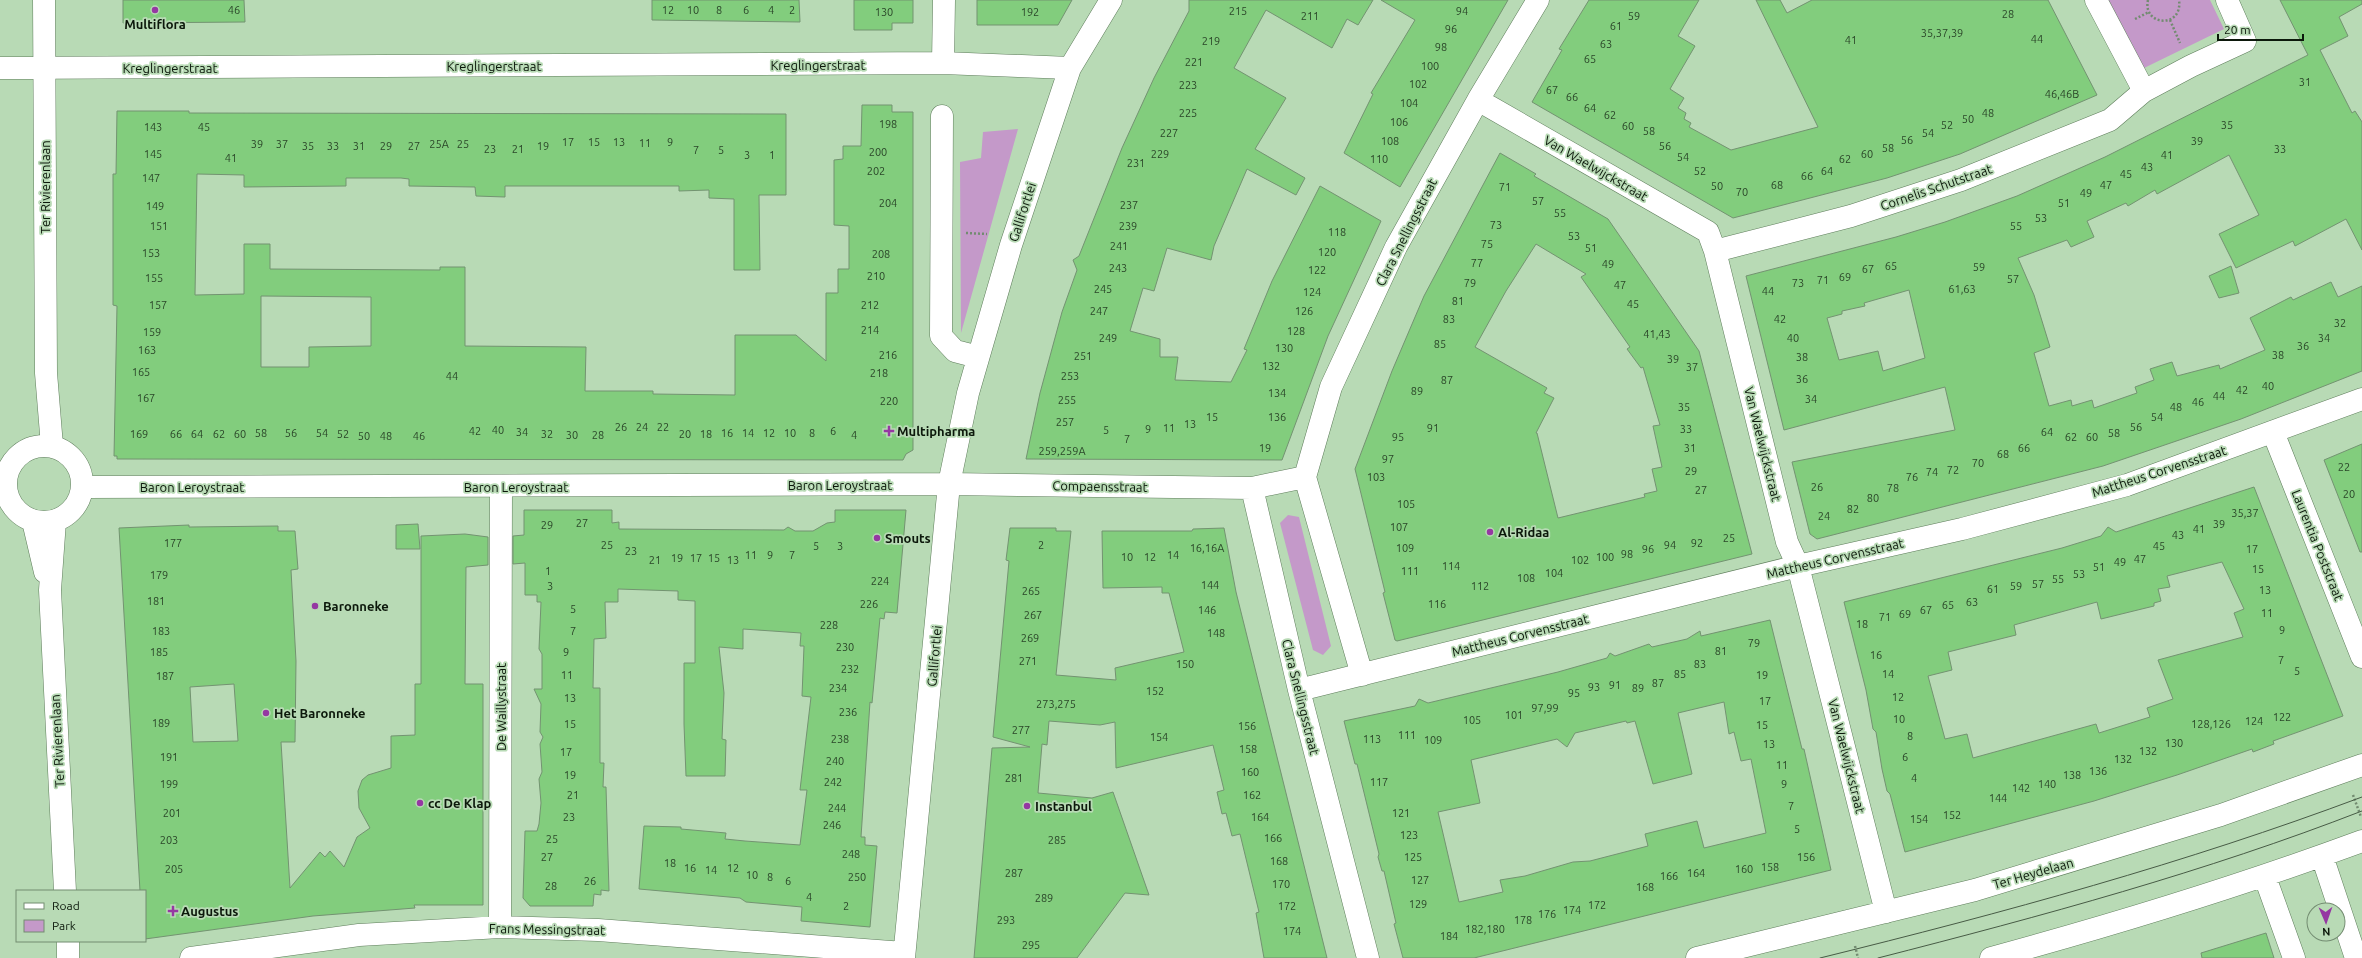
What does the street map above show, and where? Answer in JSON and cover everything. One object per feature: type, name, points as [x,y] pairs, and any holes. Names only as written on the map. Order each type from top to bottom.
[{"type":"street","name":"Ter Rivierenlaan","points":[[42,447],[46,374],[44,0]]},
{"type":"street","points":[[944,0],[943,63],[1070,68]]},
{"type":"street","name":"Gallifortlei","points":[[904,956],[949,484],[968,393],[1015,234],[1070,68],[1111,0]]},
{"type":"street","name":"Clara Snellingsstraat","points":[[1305,477],[1334,380],[1396,247],[1478,100],[1538,0]]},
{"type":"street","points":[[2096,0],[2144,91]]},
{"type":"street","name":"Cornelis Schutstraat","points":[[1715,251],[1851,216],[1961,180],[2110,120],[2144,91],[2245,41],[2227,0]]},
{"type":"street","name":"Kreglingerstraat","points":[[0,68],[44,69],[943,63]]},
{"type":"street","name":"Van Waelwijckstraat","points":[[1478,100],[1708,232],[1715,251],[1787,542],[1798,566],[1886,912]]},
{"type":"street","points":[[942,116],[941,336],[955,351],[978,357]]},
{"type":"street","name":"Mattheus Corvensstraat","points":[[1299,690],[1798,566],[1962,529],[2127,485],[2362,399]]},
{"type":"street","name":"Laurentia Poststraat","points":[[2273,432],[2362,657]]},
{"type":"street","points":[[42,447],[72,456],[78,465],[83,487],[80,498],[74,508],[55,521],[33,521],[23,517],[15,509],[3,491],[11,464],[20,454],[42,447]]},
{"type":"street","points":[[1252,488],[1305,477],[1362,675]]},
{"type":"street","name":"Baron Leroystraat","points":[[83,487],[501,487],[949,484]]},
{"type":"street","name":"Compaensstraat","points":[[949,484],[1252,488]]},
{"type":"street","name":"De Waillystraat","points":[[500,927],[501,487]]},
{"type":"street","name":"Clara Snellingsstraat","points":[[1252,488],[1299,690],[1368,958]]},
{"type":"street","name":"Ter Rivierenlaan","points":[[33,521],[50,590]]},
{"type":"street","name":"Ter Rivierenlaan","points":[[55,521],[50,590],[65,890]]},
{"type":"street","name":"Ter Heydelaan","points":[[1698,958],[1975,890],[2118,848],[2221,815],[2362,765]]},
{"type":"street","points":[[1990,958],[2135,918],[2264,876],[2362,841]]},
{"type":"street","points":[[2322,856],[2356,958]]},
{"type":"street","points":[[2264,876],[2294,958]]},
{"type":"street","name":"Frans Messingstraat","points":[[191,958],[359,935],[500,927],[598,930],[904,956]]},
{"type":"street","points":[[68,942],[68,958]]},
{"type":"path","points":[[2148,0],[2149,12],[2156,20],[2161,21],[2172,19],[2176,16],[2179,11],[2179,0]]},
{"type":"path","points":[[2131,13],[2137,26]]},
{"type":"path","points":[[2173,46],[2187,39]]},
{"type":"path","points":[[942,232],[1015,234]]},
{"type":"green space","points":[[2107,0],[2210,0],[2224,29],[2142,69]]},
{"type":"green space","points":[[1018,129],[961,333],[960,162],[981,158],[983,132]]},
{"type":"green space","points":[[1288,515],[1299,517],[1331,646],[1323,655],[1313,650],[1280,523]]},
{"type":"building","name":"Multiflora","points":[[123,0],[244,0],[245,22],[123,23]]},
{"type":"building","points":[[652,0],[799,0],[800,22],[652,20]]},
{"type":"building","points":[[854,0],[913,0],[913,23],[892,23],[892,30],[854,30]]},
{"type":"building","points":[[977,0],[1072,0],[1058,25],[977,25]]},
{"type":"building","points":[[1189,0],[1373,0],[1358,25],[1347,19],[1332,48],[1266,10],[1234,68],[1286,98],[1255,149],[1305,178],[1296,195],[1247,169],[1214,246],[1211,260],[1167,248],[1154,291],[1143,288],[1130,331],[1160,339],[1160,357],[1178,357],[1175,380],[1231,382],[1247,350],[1244,349],[1272,281],[1320,186],[1381,221],[1328,336],[1282,460],[1026,459],[1040,393],[1062,312],[1077,270],[1073,260],[1079,256],[1122,148],[1154,78],[1189,11]]},
{"type":"building","points":[[1381,0],[1508,0],[1400,187],[1344,153],[1373,94],[1371,93],[1415,20]]},
{"type":"building","points":[[1589,0],[1699,0],[1678,36],[1695,46],[1670,89],[1684,98],[1678,108],[1686,113],[1684,119],[1691,123],[1689,127],[1731,150],[1818,127],[1756,0],[1780,0],[1787,13],[1812,0],[2048,0],[2097,95],[1960,154],[1887,178],[1733,218],[1532,102],[1562,50],[1559,49]]},
{"type":"building","points":[[2280,0],[2362,0],[2362,4],[2339,17],[2348,36],[2320,50],[2352,113],[2355,111],[2362,122],[2362,250],[2346,219],[2295,246],[2293,241],[2236,268],[2219,234],[2259,215],[2229,155],[2157,194],[2155,190],[2128,206],[2126,203],[2087,221],[2094,237],[2071,247],[2067,240],[2018,258],[2034,295],[2050,347],[2034,353],[2049,406],[2071,400],[2072,406],[2092,400],[2094,408],[2137,393],[2135,387],[2154,380],[2150,369],[2172,362],[2177,376],[2219,365],[2220,369],[2265,350],[2250,318],[2291,297],[2293,300],[2331,282],[2338,297],[2362,286],[2362,371],[2241,419],[2103,466],[1817,539],[1810,534],[1792,462],[1955,430],[1945,387],[1784,430],[1746,276],[1896,237],[1945,222],[2017,196],[2105,157],[2308,55]],"holes":[[[1909,290],[1925,358],[1883,371],[1878,351],[1839,360],[1827,318],[1842,314],[1842,311],[1865,306],[1864,303]]]},
{"type":"building","points":[[862,105],[892,105],[892,112],[913,112],[913,450],[906,454],[903,460],[117,459],[117,456],[114,456],[117,306],[113,305],[113,174],[116,174],[117,111],[189,111],[189,113],[786,114],[786,195],[759,195],[760,270],[734,270],[734,199],[709,198],[709,190],[679,191],[679,186],[505,186],[505,197],[476,196],[475,187],[409,186],[409,179],[401,178],[346,178],[346,186],[244,187],[244,175],[197,174],[195,295],[244,294],[244,244],[270,244],[270,269],[440,270],[440,267],[465,267],[465,346],[586,347],[585,391],[653,391],[653,394],[735,395],[735,335],[796,335],[826,361],[826,293],[838,293],[838,269],[849,269],[849,226],[834,225],[834,160],[843,159],[843,146],[861,146]],"holes":[[[261,296],[371,297],[371,346],[309,347],[309,367],[261,367]]]},
{"type":"building","points":[[1500,153],[1536,174],[1534,176],[1608,219],[1699,351],[1752,554],[1397,641],[1395,640],[1355,469],[1392,371],[1424,296]],"holes":[[[1536,244],[1586,274],[1581,277],[1630,347],[1627,349],[1641,368],[1643,367],[1660,425],[1653,426],[1662,467],[1652,469],[1657,491],[1644,494],[1645,497],[1558,518],[1536,433],[1554,398],[1544,393],[1547,388],[1475,347],[1506,291]]]},
{"type":"building","points":[[2231,266],[2239,293],[2219,298],[2209,276]]},
{"type":"building","points":[[2362,444],[2362,552],[2360,552],[2324,460]]},
{"type":"building","points":[[2254,487],[2343,716],[2273,741],[2274,744],[2253,752],[2252,749],[2177,775],[2094,801],[1905,852],[1890,794],[1887,791],[1876,732],[1873,729],[1866,690],[1844,602],[2062,548],[2101,536],[2108,527],[2116,532]],"holes":[[[2222,562],[2244,609],[2234,613],[2243,637],[2158,660],[2173,699],[2147,708],[2150,717],[2099,733],[2096,724],[1973,758],[1967,734],[1945,739],[1928,676],[1952,670],[1948,652],[2016,635],[2014,625],[2097,602],[2101,619],[2154,606],[2154,603],[2161,601],[2158,589],[2170,587],[2167,576]]]},
{"type":"building","points":[[524,510],[612,510],[612,523],[619,522],[619,529],[784,530],[788,527],[795,531],[813,531],[827,523],[835,522],[835,510],[906,510],[897,613],[885,612],[884,619],[880,618],[872,703],[870,702],[861,837],[865,837],[865,845],[877,846],[870,927],[801,921],[802,907],[746,902],[740,898],[639,889],[644,826],[681,827],[681,829],[726,833],[725,839],[800,845],[807,790],[800,790],[811,697],[802,696],[804,646],[800,646],[801,633],[743,629],[743,649],[719,647],[724,693],[722,739],[726,740],[725,776],[686,776],[684,663],[695,663],[695,601],[678,600],[678,591],[618,589],[618,602],[605,602],[606,638],[594,639],[593,688],[600,688],[600,763],[604,763],[603,787],[606,787],[609,891],[601,890],[601,895],[594,894],[593,906],[530,906],[523,898],[525,831],[537,831],[539,824],[541,803],[539,779],[542,772],[540,744],[543,737],[540,732],[541,704],[534,689],[542,689],[542,654],[539,649],[541,602],[537,602],[537,595],[525,595],[525,563],[513,564],[513,536],[524,535]]},
{"type":"building","points":[[418,524],[420,549],[396,549],[396,525]]},
{"type":"building","points":[[189,525],[189,527],[278,526],[278,531],[295,531],[298,569],[291,570],[296,661],[295,742],[281,742],[290,888],[320,852],[325,857],[330,851],[344,867],[357,837],[370,828],[359,808],[358,791],[362,780],[368,775],[391,768],[391,736],[415,735],[415,684],[421,684],[421,536],[465,534],[488,537],[488,565],[466,567],[465,684],[483,684],[483,905],[414,905],[415,908],[313,916],[146,939],[146,890],[140,890],[119,528]],"holes":[[[234,684],[238,741],[193,742],[190,687]]]},
{"type":"building","points":[[1010,528],[1056,528],[1056,531],[1071,531],[1056,675],[1116,680],[1115,668],[1184,652],[1169,593],[1162,593],[1162,587],[1103,588],[1102,531],[1192,531],[1193,529],[1224,528],[1236,592],[1327,958],[1264,958],[1256,913],[1259,912],[1240,834],[1232,836],[1226,813],[1222,814],[1217,792],[1224,790],[1213,745],[1116,768],[1115,722],[1100,725],[1049,721],[1047,745],[1042,744],[1038,793],[1092,798],[1113,792],[1149,895],[1125,893],[1077,958],[974,958],[992,748],[1030,747],[993,737],[1009,561],[1006,560]]},
{"type":"building","points":[[1770,620],[1802,749],[1804,749],[1831,870],[1474,958],[1403,958],[1394,924],[1396,923],[1384,871],[1382,871],[1378,857],[1379,854],[1357,764],[1355,764],[1344,721],[1415,706],[1419,699],[1428,703],[1558,672],[1607,658],[1610,653],[1615,656],[1649,644],[1652,647],[1687,639],[1700,631],[1701,636]],"holes":[[[1724,702],[1729,734],[1734,732],[1741,761],[1751,759],[1766,833],[1704,848],[1697,821],[1645,834],[1648,846],[1590,861],[1573,862],[1525,876],[1500,880],[1503,892],[1459,902],[1438,812],[1480,803],[1471,760],[1557,739],[1567,747],[1575,733],[1626,721],[1627,723],[1635,721],[1653,784],[1692,774],[1678,713]]]},
{"type":"building","points":[[2266,933],[2274,958],[2202,958],[2201,953]]},
{"type":"tram line","points":[[1820,958],[2026,905],[2094,885],[2229,844],[2362,797]]},
{"type":"tram line","points":[[1878,958],[2123,892],[2243,854],[2362,811]]},
{"type":"place","name":"Multiflora","points":[[155,10]]},
{"type":"place","name":"Multipharma","points":[[889,431]]},
{"type":"place","name":"Al-Ridaa","points":[[1490,532]]},
{"type":"place","name":"Smouts","points":[[877,538]]},
{"type":"place","name":"Baronneke","points":[[315,606]]},
{"type":"place","name":"Het Baronneke","points":[[266,713]]},
{"type":"place","name":"cc De Klap","points":[[420,803]]},
{"type":"place","name":"Instanbul","points":[[1027,806]]},
{"type":"place","name":"Augustus","points":[[173,911]]}]
